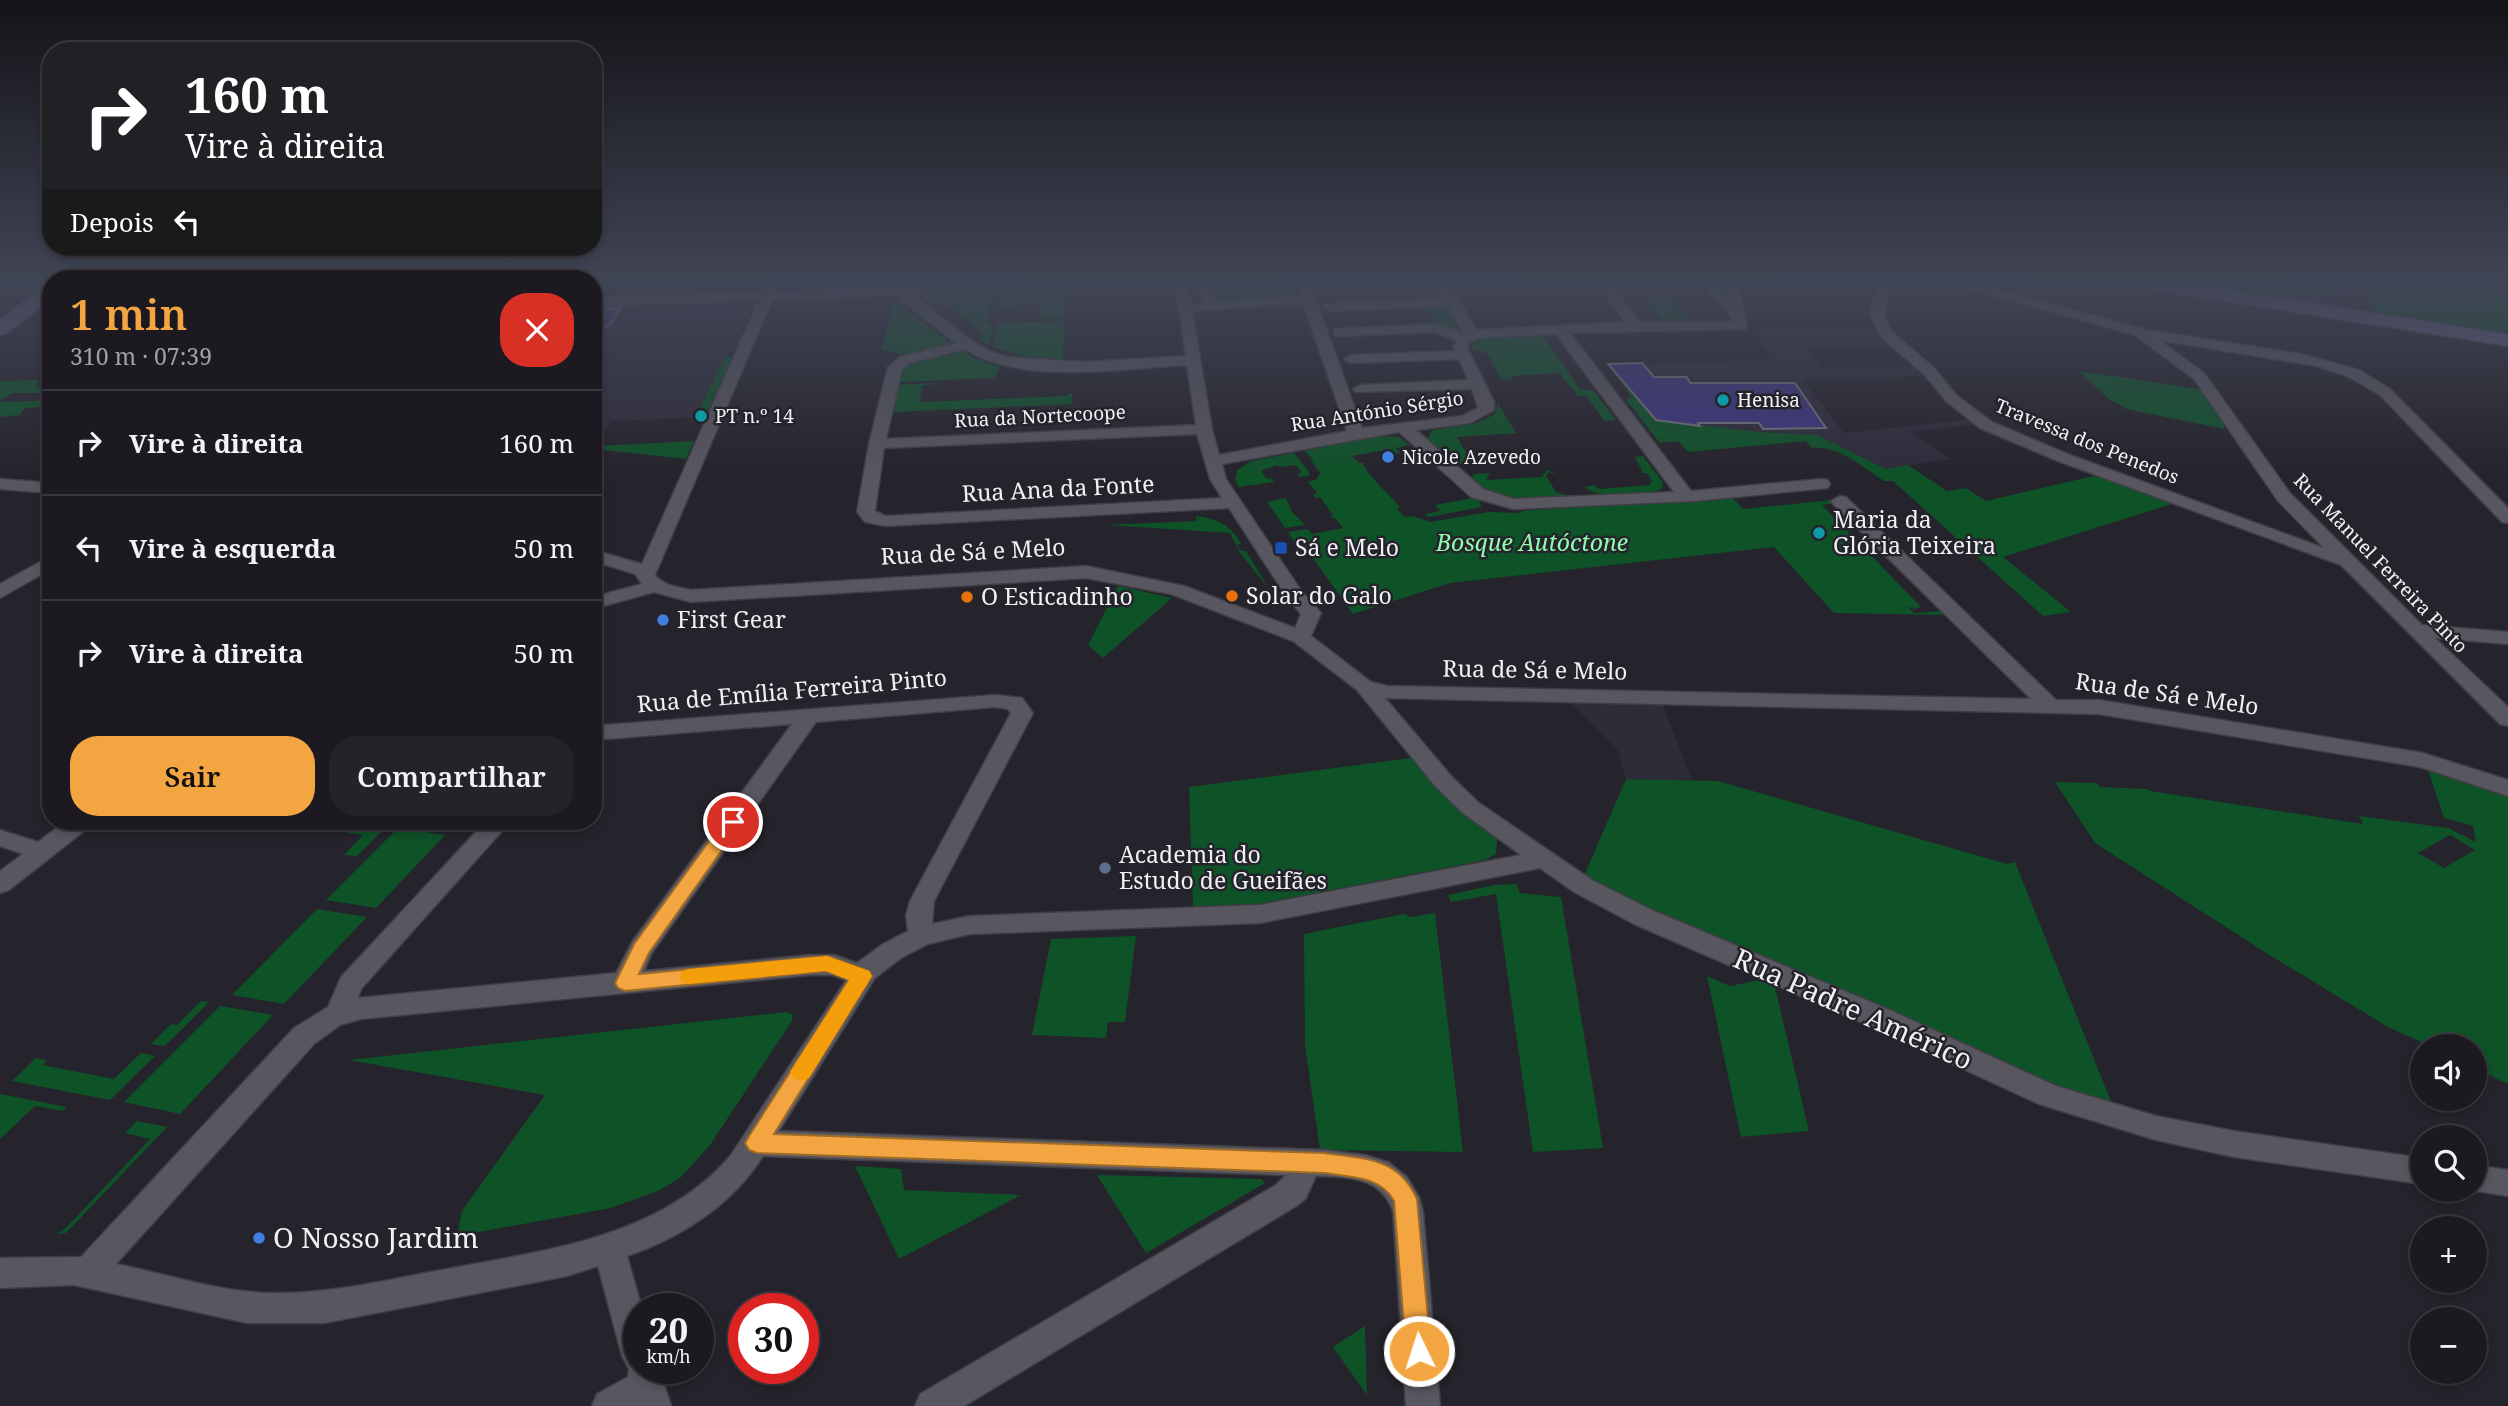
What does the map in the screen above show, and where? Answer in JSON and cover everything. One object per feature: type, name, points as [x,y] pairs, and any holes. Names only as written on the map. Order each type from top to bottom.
[{"type":"street","points":[[602,599],[651,580],[747,347]]},
{"type":"street","points":[[877,444],[896,366],[905,360],[958,347]]},
{"type":"street","points":[[973,347],[995,358],[1030,364],[1193,360]]},
{"type":"street","points":[[1191,347],[1204,429],[1218,479],[1295,596],[1311,613],[1300,637]]},
{"type":"street","points":[[1326,347],[1356,434]]},
{"type":"street","name":"Rua António Sérgio","points":[[1213,461],[1356,434],[1465,420],[1479,415],[1488,406],[1462,355],[1460,347]]},
{"type":"street","points":[[1572,347],[1685,495]]},
{"type":"street","name":"Travessa dos Penedos","points":[[1902,347],[1929,371],[1958,405],[2004,435],[2351,565]]},
{"type":"street","name":"Rua Manuel Ferreira Pinto","points":[[2161,347],[2199,376],[2284,497],[2508,719]]},
{"type":"street","points":[[2165,349],[2184,347]]},
{"type":"street","points":[[2222,347],[2308,360],[2372,382],[2385,392],[2508,518]]},
{"type":"street","points":[[1351,359],[1462,355]]},
{"type":"street","points":[[1360,389],[1477,384]]},
{"type":"street","points":[[1403,427],[1472,489],[1497,501],[1534,505],[1822,484]]},
{"type":"street","name":"Rua da Nortecoope","points":[[877,444],[1204,429]]},
{"type":"street","name":"Rua Ana da Fonte","points":[[877,444],[866,512],[870,518],[886,521],[1233,503]]},
{"type":"street","points":[[0,484],[42,487]]},
{"type":"street","points":[[1840,501],[2050,706]]},
{"type":"street","name":"Rua de Sá e Melo","points":[[602,557],[623,563],[671,593],[691,596],[921,580],[1095,573],[1177,590],[1300,637],[1364,686],[1409,693],[2080,706],[2255,731],[2423,760],[2508,788]]},
{"type":"street","points":[[0,592],[42,566]]},
{"type":"street","points":[[2417,631],[2507,638]]},
{"type":"street","name":"Rua Padre Américo","points":[[1364,686],[1444,782],[1471,808],[1583,886],[1645,918],[1882,1019],[2049,1096],[2156,1128],[2234,1144],[2410,1169]]},
{"type":"street","name":"Rua de Emília Ferreira Pinto","points":[[602,732],[995,701],[1015,703],[1022,713],[922,901],[919,916],[921,936]]},
{"type":"street","points":[[625,983],[641,949],[809,716]]},
{"type":"street","points":[[0,884],[69,830]]},
{"type":"street","points":[[339,1013],[350,984],[491,830]]},
{"type":"street","points":[[0,838],[41,851]]},
{"type":"street","points":[[0,1273],[46,1269],[89,1271],[247,1307],[297,1309],[567,1261],[608,1249],[651,1231],[695,1207],[726,1183],[757,1143],[862,976],[879,959],[921,936],[970,925],[1260,914],[1542,859]]},
{"type":"street","points":[[89,1271],[304,1036],[339,1013],[361,1008],[827,964],[862,976]]},
{"type":"street","points":[[757,1143],[1346,1164],[1377,1171],[1398,1186],[1406,1199],[1423,1406]]},
{"type":"street","points":[[932,1406],[1287,1195],[1295,1188],[1307,1163]]},
{"type":"street","points":[[2487,1180],[2508,1183]]},
{"type":"street","points":[[608,1249],[623,1300]]},
{"type":"street","points":[[609,1406],[639,1384]]},
{"type":"shaded area","points":[[602,347],[738,347],[730,350],[727,356],[731,358],[705,417],[611,421],[602,437]]},
{"type":"shaded area","points":[[1763,347],[1900,347],[1805,347],[1821,367],[1922,366],[1931,376],[1804,381],[1844,433],[1975,419],[1981,423],[1912,432],[1951,459],[1886,469],[1817,435],[1759,432],[1656,420],[1608,364],[1771,361]]},
{"type":"shaded area","points":[[1570,698],[1661,700],[1692,780],[1626,779],[1618,751],[1572,704]]},
{"type":"green space","points":[[883,347],[938,347],[908,355],[882,350]]},
{"type":"green space","points":[[994,347],[1063,347],[1063,359],[1024,356]]},
{"type":"green space","points":[[1472,347],[1551,347],[1580,389],[1594,391],[1616,420],[1605,421],[1586,396],[1578,396],[1559,373],[1511,376],[1512,379],[1502,380],[1486,352],[1471,349]]},
{"type":"green space","points":[[961,349],[975,359],[1000,367],[994,378],[897,382],[900,368],[913,361]]},
{"type":"green space","points":[[725,357],[732,357],[707,412],[698,413]]},
{"type":"green space","points":[[1607,364],[1656,420],[1759,432],[1817,435],[1886,469],[1908,465],[1947,491],[1966,488],[1986,501],[2098,475],[2175,503],[2003,557],[2071,612],[2043,616],[1893,481],[1884,481],[1841,453],[1812,448],[1806,441],[1688,452],[1678,441],[1660,443],[1626,400],[1632,397]]},
{"type":"green space","points":[[2079,371],[2205,390],[2220,414],[2225,429],[2127,409],[2109,399]]},
{"type":"green space","points":[[39,380],[36,387],[42,387],[42,393],[12,393],[0,401],[0,381]]},
{"type":"green space","points":[[939,383],[922,386],[920,402],[1066,396],[1072,393],[1072,404],[891,412],[897,385]]},
{"type":"green space","points":[[42,398],[42,407],[25,408],[20,415],[0,417],[0,402],[37,401]]},
{"type":"green space","points":[[1498,404],[1516,433],[1457,437],[1472,463],[1487,463],[1457,464],[1427,439],[1433,430],[1477,423],[1495,414]]},
{"type":"green space","name":"Bosque Autóctone","points":[[1380,436],[1398,437],[1410,445],[1396,448],[1400,453],[1390,455],[1385,450],[1352,456],[1359,463],[1363,463],[1400,507],[1397,508],[1404,517],[1413,516],[1430,522],[1489,512],[1521,513],[1732,497],[1743,509],[1832,500],[1836,503],[1822,505],[1921,607],[1914,609],[1907,606],[1914,613],[1941,611],[1945,615],[1834,613],[1774,547],[1450,583],[1353,614],[1302,543],[1296,544],[1288,532],[1308,529],[1312,534],[1343,528],[1336,519],[1329,516],[1333,515],[1320,497],[1315,498],[1313,495],[1317,493],[1308,482],[1317,479],[1320,473],[1311,460],[1313,459],[1304,451]]},
{"type":"green space","points":[[694,441],[686,459],[602,450],[602,446]]},
{"type":"green space","points":[[1294,453],[1309,472],[1309,476],[1300,477],[1297,474],[1302,473],[1296,465],[1278,465],[1261,471],[1267,479],[1271,478],[1274,482],[1239,487],[1235,480],[1237,470],[1252,461]]},
{"type":"green space","points":[[1643,456],[1663,483],[1662,489],[1610,495],[1585,487],[1595,485],[1598,489],[1651,485],[1652,481],[1647,473],[1643,473],[1635,457]]},
{"type":"green space","points":[[1547,470],[1559,475],[1548,472],[1546,476],[1556,492],[1573,497],[1532,499],[1506,496],[1481,487],[1470,478],[1475,474],[1490,473],[1486,480],[1542,477]]},
{"type":"green space","points":[[1286,498],[1292,512],[1305,525],[1285,528],[1267,502]]},
{"type":"green space","points":[[1473,498],[1480,502],[1481,507],[1429,517],[1425,514],[1440,511],[1435,505]]},
{"type":"green space","points":[[1196,516],[1217,521],[1233,532],[1241,543],[1237,545],[1241,551],[1246,551],[1269,589],[1240,553],[1230,533],[1106,525],[1197,521]]},
{"type":"green space","points":[[1118,586],[1172,598],[1103,658],[1088,645]]},
{"type":"green space","points":[[1411,758],[1455,807],[1497,839],[1496,854],[1485,860],[1253,905],[1193,908],[1189,787]]},
{"type":"green space","points":[[2432,770],[2508,795],[2508,1084],[2487,1074],[2487,1034],[2410,1034],[2410,1037],[2388,1027],[2095,843],[2055,782],[2097,783],[2100,787],[2147,789],[2363,824],[2359,816],[2448,828],[2476,842],[2473,826],[2444,818],[2429,773]],"holes":[[[2450,835],[2475,850],[2444,868],[2418,853]]]},
{"type":"green space","points":[[1626,779],[1718,781],[2007,864],[2015,862],[2112,1104],[2033,1075],[1906,1018],[1743,951],[1584,876]]},
{"type":"green space","points":[[332,830],[383,830],[357,856],[344,855],[363,835]]},
{"type":"green space","points":[[396,830],[445,835],[376,908],[326,900]]},
{"type":"green space","points":[[1516,884],[1520,893],[1561,897],[1603,1148],[1533,1152],[1496,894],[1451,902],[1448,895],[1495,885]]},
{"type":"green space","points":[[317,909],[367,917],[284,1004],[232,995]]},
{"type":"green space","points":[[1435,913],[1463,1152],[1320,1150],[1305,1045],[1304,934],[1404,914],[1410,917]]},
{"type":"green space","points":[[1136,936],[1125,1022],[1108,1022],[1106,1038],[1032,1035],[1051,939]]},
{"type":"green space","points":[[1707,976],[1730,986],[1760,980],[1775,987],[1809,1131],[1741,1137]]},
{"type":"green space","points":[[201,1001],[209,1002],[165,1046],[151,1044],[171,1024],[177,1025]]},
{"type":"green space","points":[[220,1006],[273,1015],[180,1114],[124,1102]]},
{"type":"green space","points":[[787,1012],[793,1015],[792,1021],[710,1145],[680,1178],[660,1190],[611,1208],[457,1236],[462,1211],[545,1095],[349,1060]]},
{"type":"green space","points":[[141,1053],[155,1056],[110,1100],[12,1081],[36,1058],[47,1060],[42,1065],[114,1079]]},
{"type":"green space","points":[[0,1094],[67,1107],[62,1111],[35,1106],[0,1139]]},
{"type":"green space","points":[[137,1121],[167,1127],[66,1233],[56,1234],[65,1229],[150,1139],[125,1133]]},
{"type":"green space","points":[[855,1166],[901,1169],[904,1190],[1021,1195],[899,1259]]},
{"type":"green space","points":[[1097,1175],[1261,1179],[1265,1183],[1146,1253]]},
{"type":"green space","points":[[1365,1326],[1367,1395],[1333,1347]]},
{"type":"building","name":"Henisa","points":[[1642,363],[1654,377],[1687,377],[1690,383],[1795,383],[1826,428],[1763,429],[1759,423],[1698,423],[1700,426],[1656,420],[1608,364]]},
{"type":"slow traffic","points":[[689,977],[827,964],[862,976],[801,1072]]},
{"type":"place","name":"Henisa","points":[[1723,400]]},
{"type":"place","name":"PT n.º 14","points":[[701,416]]},
{"type":"place","name":"Nicole Azevedo","points":[[1388,457]]},
{"type":"place","name":"Maria da Glória Teixeira","points":[[1819,533]]},
{"type":"place","name":"Sá e Melo","points":[[1281,548]]},
{"type":"place","name":"Solar do Galo","points":[[1232,596]]},
{"type":"place","name":"O Esticadinho","points":[[967,597]]},
{"type":"place","name":"First Gear","points":[[663,620]]},
{"type":"place","name":"Academia do Estudo de Gueifães","points":[[1105,868]]},
{"type":"place","name":"O Nosso Jardim","points":[[259,1238]]},
{"type":"route","points":[[733,822],[641,949],[625,983],[827,964],[862,976],[757,1143],[1324,1163],[1346,1164],[1377,1171],[1390,1178],[1406,1199],[1419,1351]]}]
